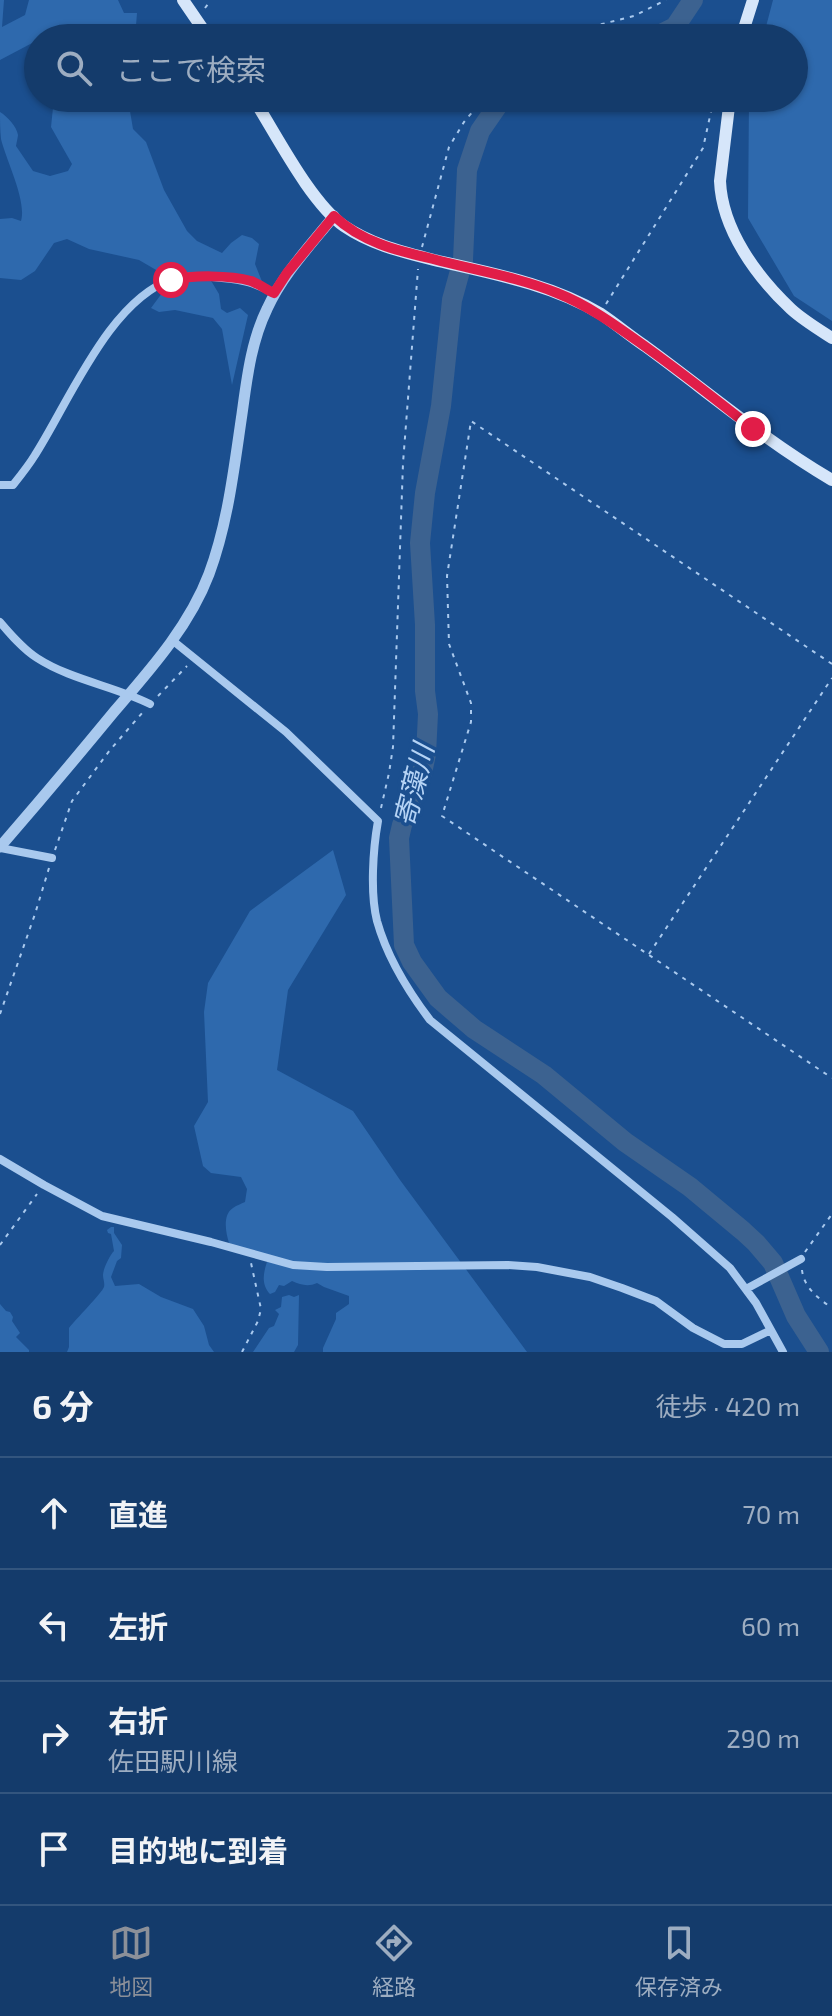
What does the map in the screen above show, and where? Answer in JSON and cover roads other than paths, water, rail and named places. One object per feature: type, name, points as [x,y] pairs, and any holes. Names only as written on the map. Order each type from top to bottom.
[{"type":"main road","points":[[183,0],[199,24]]},
{"type":"main road","points":[[745,24],[753,0]]},
{"type":"main road","points":[[262,112],[306,181],[343,225],[393,250],[513,279],[557,293],[600,314],[753,429],[832,480]]},
{"type":"main road","points":[[728,112],[720,181],[728,220],[742,248],[767,284],[793,311],[832,338]]},
{"type":"street","points":[[52,858],[0,848],[129,694],[195,606],[218,547],[234,471],[248,368],[256,338],[274,293],[334,216]]},
{"type":"street","points":[[0,485],[13,485],[35,456],[83,369],[122,314],[157,287],[185,276],[210,276],[250,281],[274,293]]},
{"type":"street","points":[[0,622],[37,658],[64,672],[150,704]]},
{"type":"street","points":[[172,640],[286,732],[378,821],[374,843],[377,920],[393,961],[430,1020],[730,1268],[783,1352]]},
{"type":"street","points":[[0,1159],[102,1216],[293,1265],[537,1267],[590,1277],[656,1301],[693,1328],[724,1344],[742,1344],[771,1330]]},
{"type":"street","points":[[746,1289],[801,1259]]},
{"type":"waterway","name":"寄藻川","points":[[677,24],[693,0]]},
{"type":"waterway","name":"寄藻川","points":[[493,112],[480,131],[467,170],[463,260],[452,300],[441,406],[425,493],[420,543],[428,714],[422,773],[399,838],[404,945],[412,962],[438,998],[474,1029],[544,1075],[625,1142],[690,1187],[756,1243],[773,1263],[796,1316],[819,1352]]}]
